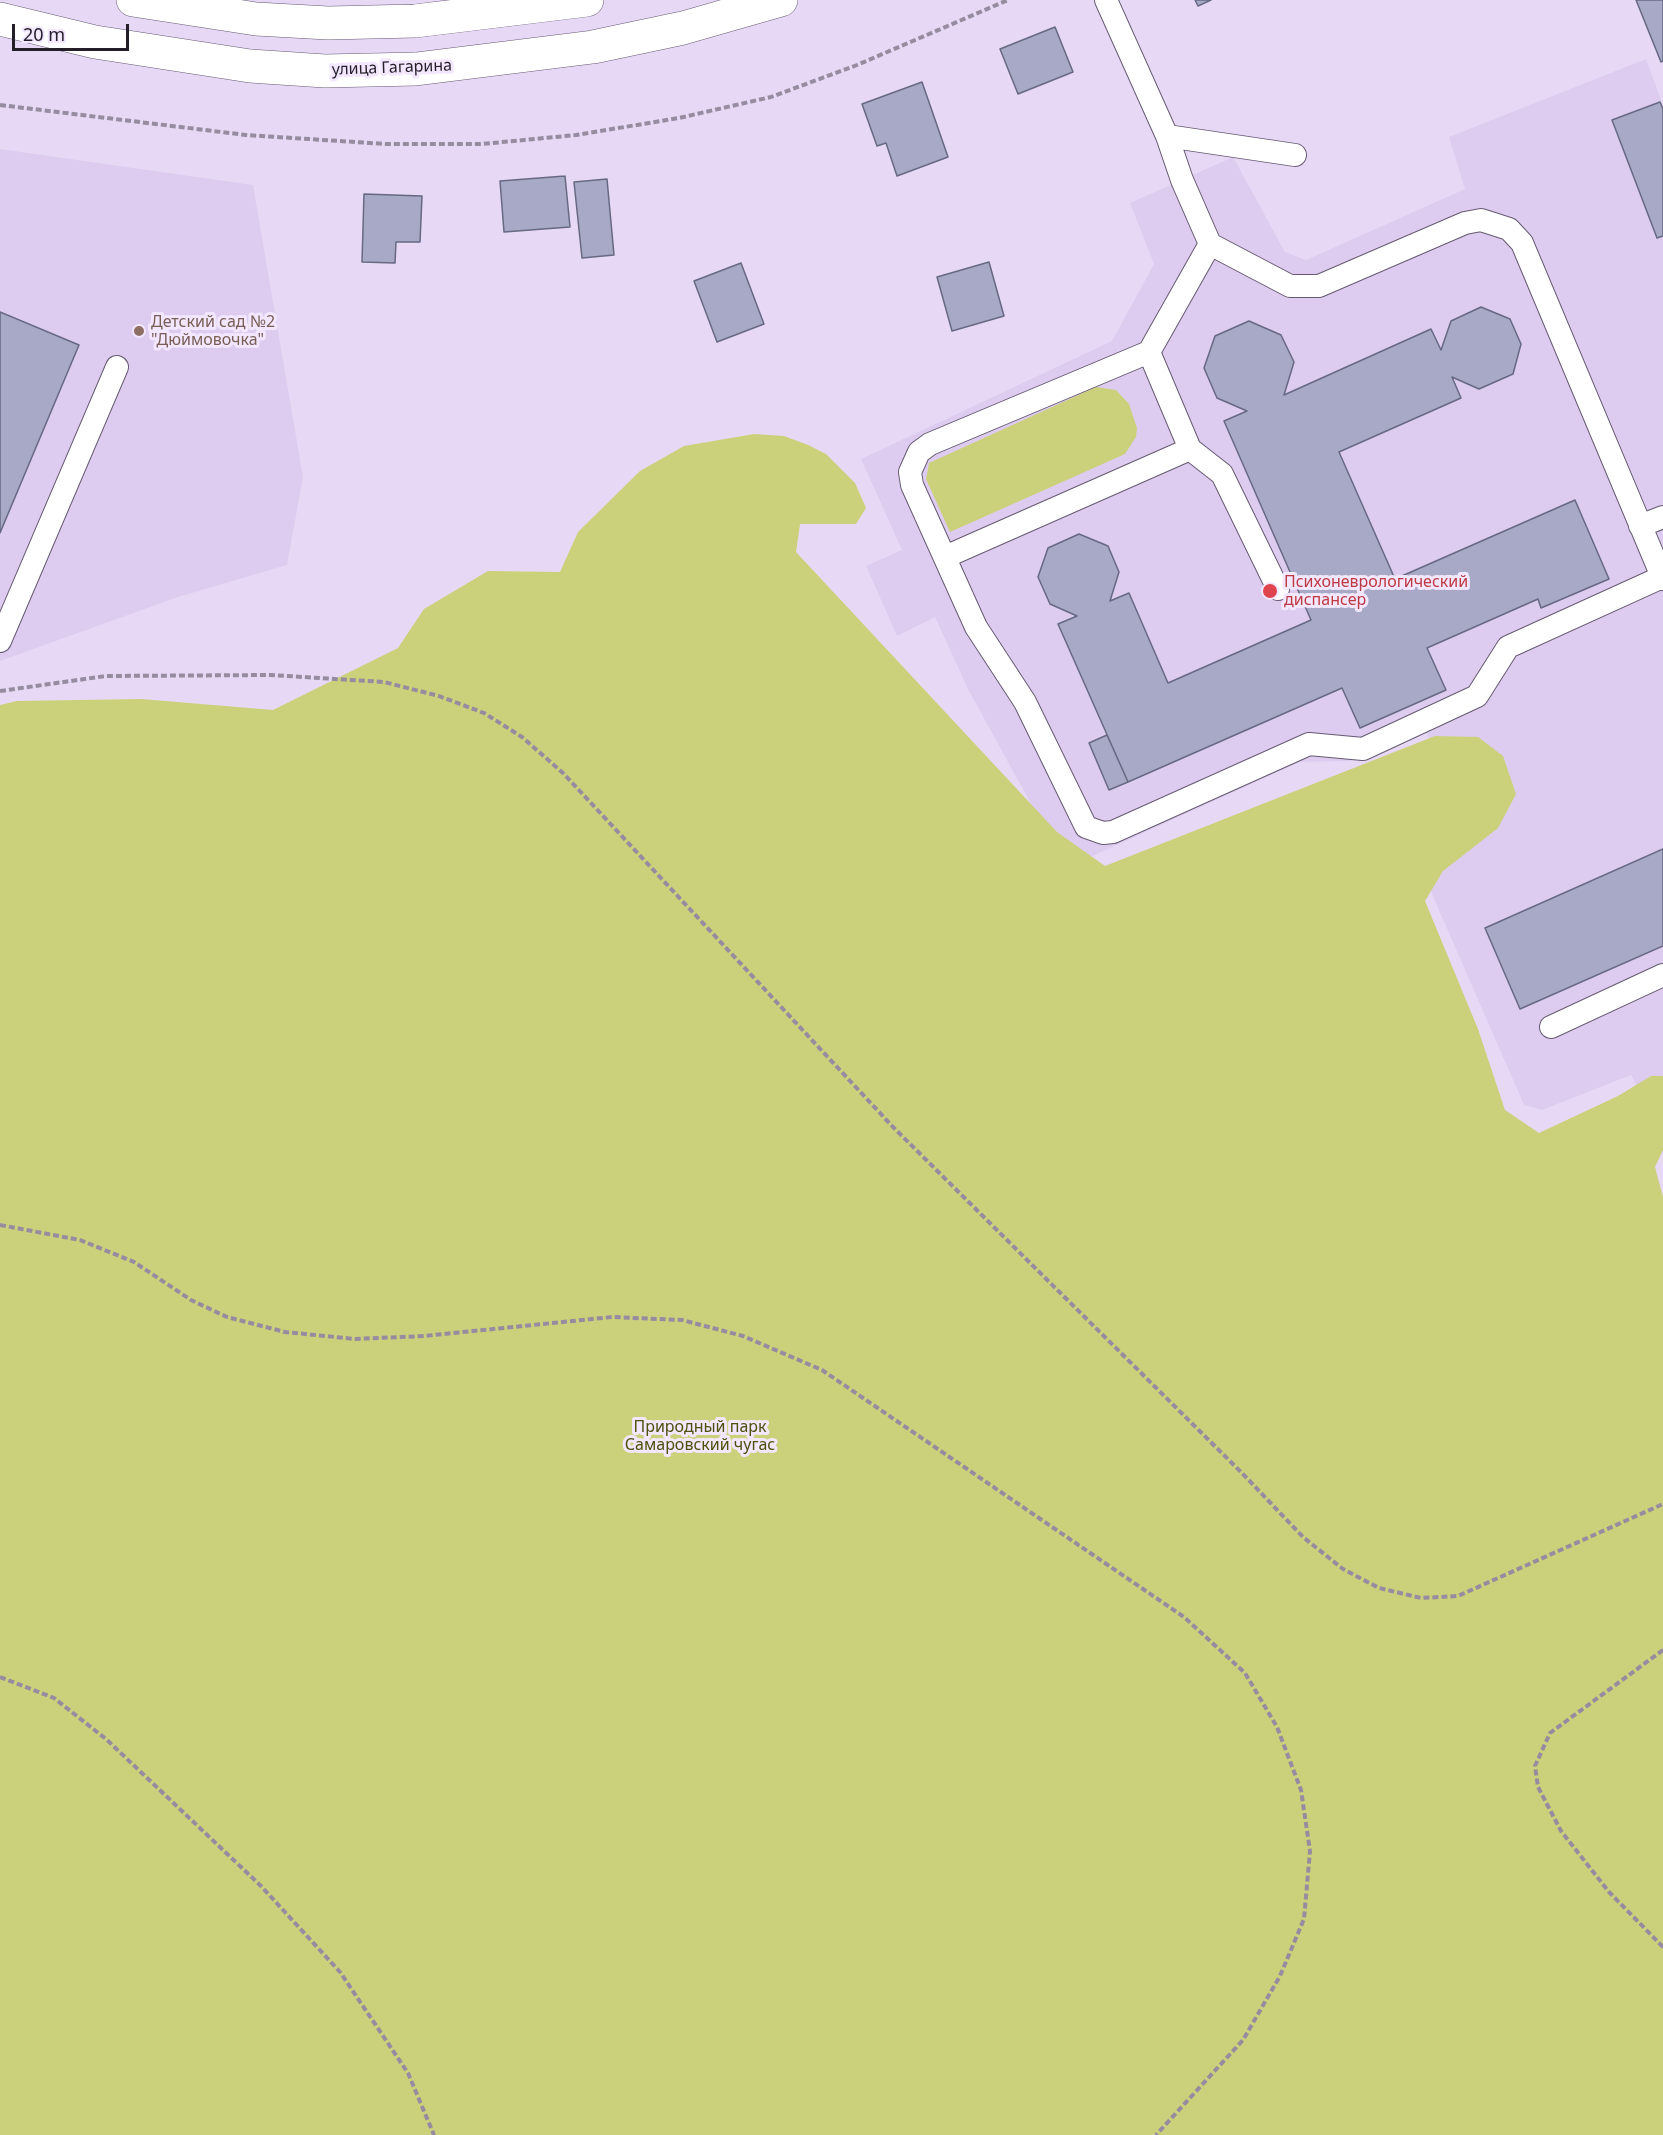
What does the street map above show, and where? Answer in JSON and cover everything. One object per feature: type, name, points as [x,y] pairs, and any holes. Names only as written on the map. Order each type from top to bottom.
[{"type":"main road","points":[[133,0],[256,19],[328,23],[415,21],[587,0]]},
{"type":"main road","name":"улица Гагарина","points":[[0,19],[95,42],[250,66],[325,70],[405,69],[500,61],[593,47],[683,28],[781,0]]},
{"type":"lane","points":[[1106,0],[1167,136],[1182,180],[1210,244],[1290,286],[1319,286],[1465,223],[1481,220],[1509,229],[1522,243],[1663,578],[1508,646],[1478,696],[1363,749],[1309,744],[1113,831],[1103,833],[1086,826],[1081,820],[1025,702],[976,627],[912,485],[910,472],[919,452],[930,444],[1149,352],[1210,244]]},
{"type":"lane","points":[[1167,136],[1294,155]]},
{"type":"lane","points":[[1149,352],[1190,449],[1222,474],[1278,589]]},
{"type":"lane","points":[[0,641],[117,367]]},
{"type":"lane","points":[[945,557],[1190,449]]},
{"type":"lane","points":[[1640,526],[1663,517]]},
{"type":"lane","points":[[1551,1027],[1663,975]]},
{"type":"path","points":[[0,105],[246,135],[386,144],[482,144],[576,135],[679,118],[771,97],[856,65],[1008,0]]},
{"type":"path","points":[[0,691],[106,676],[271,675],[384,682],[439,696],[475,709],[522,737],[563,773],[893,1127],[1242,1473],[1303,1537],[1343,1569],[1379,1588],[1421,1598],[1458,1596],[1663,1504]]},
{"type":"path","points":[[0,1225],[80,1240],[134,1262],[190,1300],[227,1317],[285,1332],[355,1339],[412,1337],[612,1317],[682,1320],[743,1336],[822,1370],[1184,1617],[1245,1673],[1277,1727],[1301,1790],[1310,1851],[1304,1919],[1280,1976],[1243,2040],[1156,2135]]},
{"type":"path","points":[[1663,1650],[1550,1733],[1535,1766],[1538,1787],[1561,1831],[1609,1892],[1663,1947]]},
{"type":"path","points":[[0,1677],[54,1698],[106,1739],[261,1886],[340,1972],[408,2073],[434,2135]]},
{"type":"shaded area","name":"Психоневрологический диспансер","points":[[1646,59],[1663,105],[1663,1136],[1631,1075],[1542,1110],[1524,1105],[1418,862],[1468,835],[1426,731],[1350,761],[1300,762],[1066,868],[968,689],[935,617],[897,636],[866,566],[902,550],[861,459],[1112,341],[1154,264],[1130,203],[1233,157],[1285,252],[1306,260],[1465,189],[1449,137]]},
{"type":"shaded area","name":"Детский сад №2 \"Дюймовочка\"","points":[[0,149],[253,185],[303,477],[287,565],[178,597],[0,661]]},
{"type":"green space","points":[[1096,387],[1116,390],[1129,404],[1137,428],[1136,437],[1125,454],[950,532],[926,479],[929,463]]},
{"type":"green space","name":"Природный парк Самаровский чугас","points":[[754,434],[784,436],[808,445],[826,454],[855,483],[866,508],[856,524],[800,524],[796,552],[1057,832],[1105,866],[1435,736],[1478,737],[1503,756],[1516,794],[1498,828],[1443,871],[1425,901],[1478,1029],[1505,1110],[1539,1133],[1618,1096],[1651,1076],[1663,1076],[1663,1150],[1655,1167],[1663,1197],[1663,2135],[0,2135],[0,705],[17,701],[141,699],[273,710],[398,648],[424,609],[488,571],[560,572],[578,532],[640,471],[684,446]]},
{"type":"building","points":[[1195,0],[1211,0],[1198,6]]},
{"type":"building","points":[[1636,0],[1663,0],[1663,61],[1661,62]]},
{"type":"building","points":[[1055,27],[1073,72],[1018,94],[1000,49]]},
{"type":"building","points":[[922,82],[948,157],[897,176],[886,143],[877,146],[862,104]]},
{"type":"building","points":[[1660,102],[1663,109],[1663,236],[1657,238],[1612,120]]},
{"type":"building","points":[[565,176],[570,227],[504,232],[500,181]]},
{"type":"building","points":[[607,179],[614,255],[582,258],[574,182]]},
{"type":"building","points":[[364,194],[422,196],[420,242],[396,242],[395,263],[362,262]]},
{"type":"building","points":[[989,262],[1004,316],[952,331],[937,277]]},
{"type":"building","points":[[741,263],[764,324],[717,342],[694,281]]},
{"type":"building","points":[[1481,307],[1510,319],[1521,344],[1513,374],[1479,389],[1452,377],[1461,398],[1339,452],[1395,579],[1575,500],[1609,579],[1541,608],[1538,599],[1427,648],[1446,690],[1360,728],[1342,688],[1128,782],[1058,624],[1077,616],[1050,604],[1038,577],[1048,548],[1079,534],[1108,546],[1119,572],[1110,601],[1129,593],[1168,683],[1311,620],[1224,421],[1247,411],[1217,398],[1204,368],[1215,336],[1249,321],[1281,335],[1294,362],[1284,395],[1431,329],[1441,350],[1451,321]]},
{"type":"building","points":[[0,312],[79,345],[0,533]]},
{"type":"building","points":[[1107,735],[1128,782],[1109,790],[1089,743]]},
{"type":"building","points":[[1663,849],[1663,946],[1520,1009],[1485,928]]},
{"type":"place","name":"Детский сад №2 \"Дюймовочка\"","points":[[139,331]]},
{"type":"place","name":"Психоневрологический диспансер","points":[[1270,591]]}]
